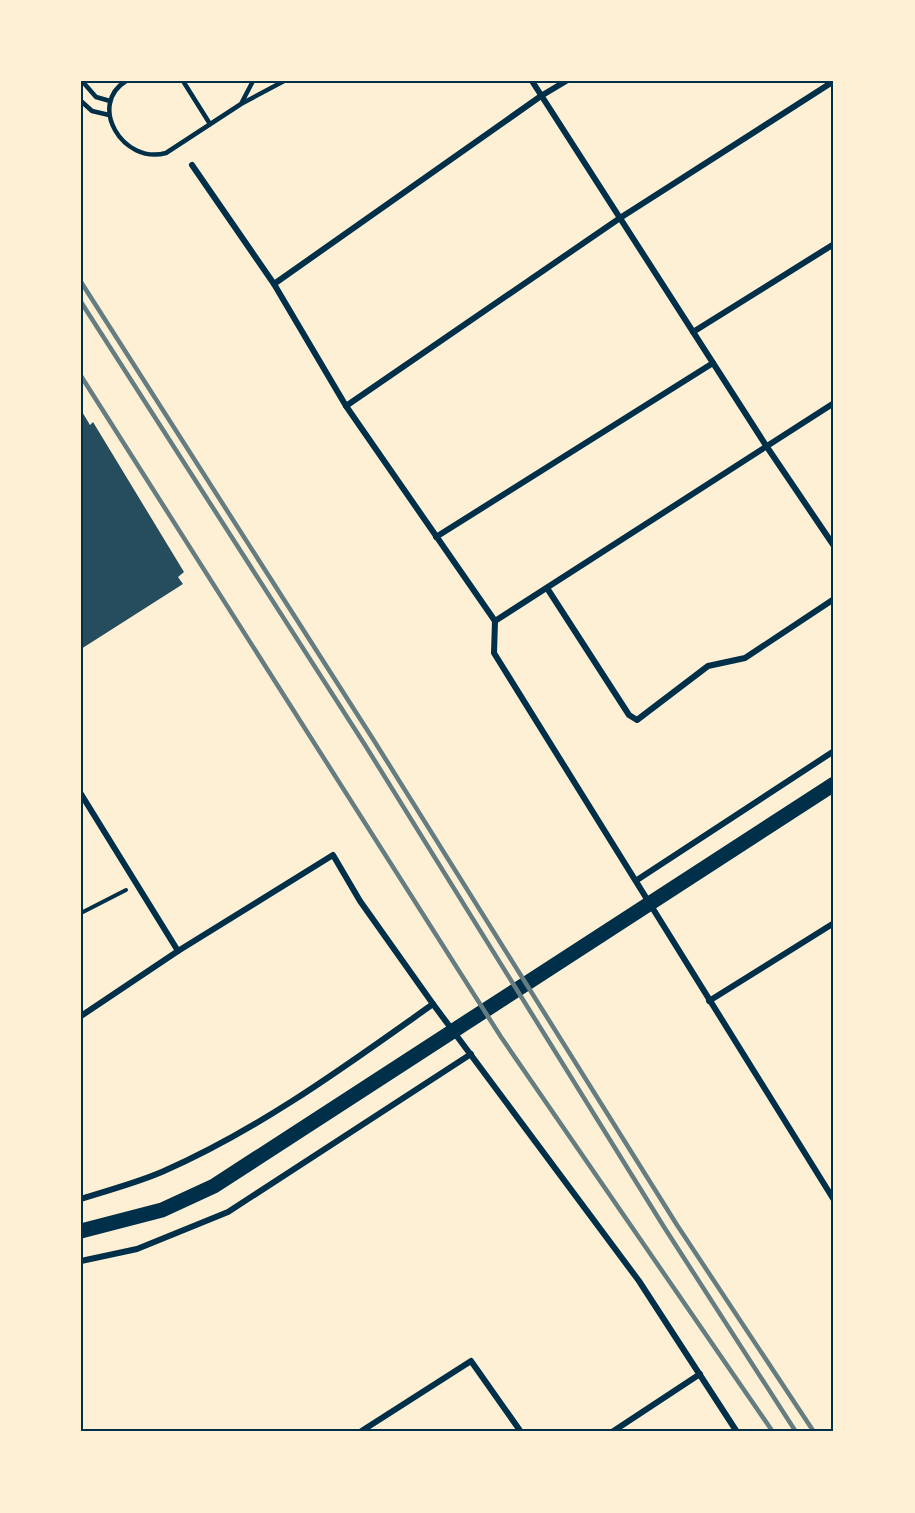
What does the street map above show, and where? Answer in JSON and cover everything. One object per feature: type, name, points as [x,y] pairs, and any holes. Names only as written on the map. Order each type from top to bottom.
[{"type":"main road","points":[[81,1231],[162,1210],[214,1186],[834,784]]},
{"type":"street","points":[[532,81],[767,447],[834,546]]},
{"type":"street","points":[[274,284],[541,96],[566,81]]},
{"type":"street","points":[[346,406],[620,218],[834,81]]},
{"type":"street","points":[[192,165],[274,284],[346,406],[495,621],[494,653],[834,1200]]},
{"type":"street","points":[[693,332],[834,244]]},
{"type":"street","points":[[436,537],[713,363]]},
{"type":"street","points":[[495,621],[834,403]]},
{"type":"street","points":[[547,588],[629,715],[637,720],[708,666],[745,658],[834,599]]},
{"type":"street","points":[[637,880],[834,751]]},
{"type":"street","points":[[81,794],[178,951]]},
{"type":"street","points":[[81,1016],[178,951],[333,855],[360,901],[433,1004],[639,1281],[737,1432]]},
{"type":"street","points":[[709,1001],[834,923]]},
{"type":"street","points":[[81,1199],[163,1171],[243,1131],[358,1057],[433,1004]]},
{"type":"street","points":[[81,1261],[137,1249],[228,1212],[471,1053]]},
{"type":"street","points":[[81,1266],[91,1260]]},
{"type":"street","points":[[360,1432],[471,1361],[521,1432]]},
{"type":"street","points":[[612,1432],[700,1374]]},
{"type":"lane","points":[[82,81],[96,97],[110,101]]},
{"type":"lane","points":[[126,81],[115,90],[110,101],[109,115],[128,147],[135,152],[155,156],[166,153],[242,104],[284,81]]},
{"type":"lane","points":[[183,81],[210,124]]},
{"type":"lane","points":[[242,104],[253,81]]},
{"type":"lane","points":[[81,101],[92,111],[109,115]]},
{"type":"path","points":[[81,913],[138,884]]},
{"type":"building","points":[[81,410],[90,425],[93,422],[184,572],[178,577],[183,584],[81,649]]},
{"type":"railway","points":[[81,282],[373,739],[677,1225],[814,1432]]},
{"type":"railway","points":[[81,302],[365,745],[664,1227],[796,1432]]},
{"type":"railway","points":[[81,376],[501,1037],[773,1432]]}]
